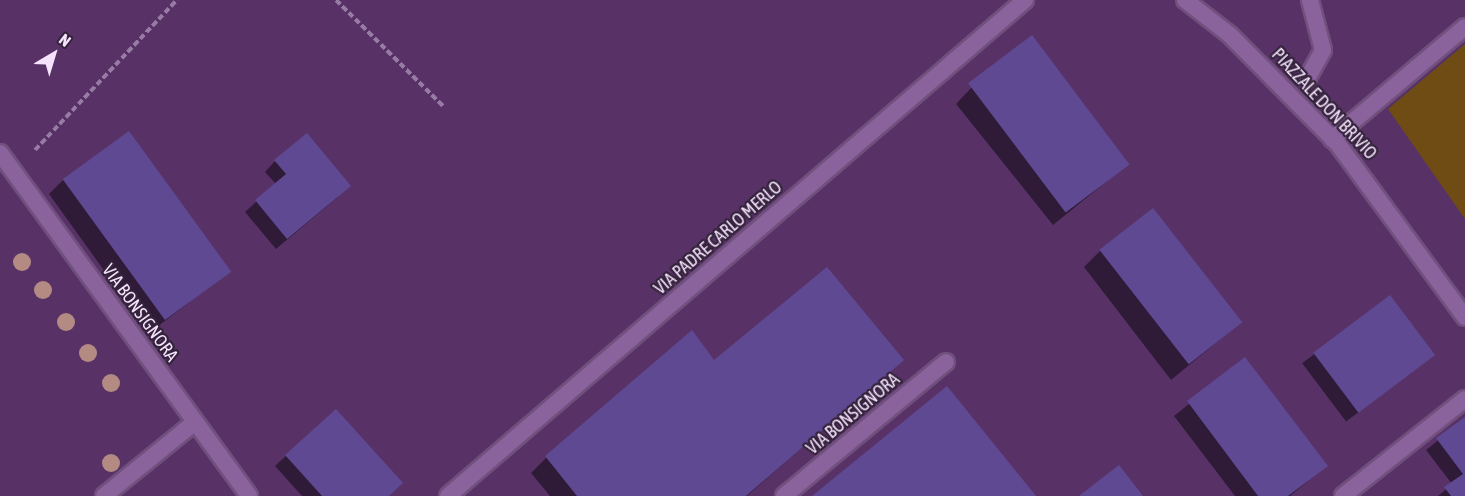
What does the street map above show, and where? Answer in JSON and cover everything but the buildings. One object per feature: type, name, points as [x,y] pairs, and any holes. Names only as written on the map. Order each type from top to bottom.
[{"type":"street","name":"PIAZZALE DON BRIVIO","points":[[1185,0],[1230,34],[1332,139],[1420,250],[1465,317]]},
{"type":"street","points":[[1307,79],[1323,50],[1310,0]]},
{"type":"street","name":"VIA PADRE CARLO MERLO","points":[[448,496],[1018,4]]},
{"type":"street","points":[[1332,139],[1465,27]]},
{"type":"street","name":"VIA BONSIGNORA","points":[[0,153],[249,496]]},
{"type":"street","name":"VIA BONSIGNORA","points":[[784,496],[946,362]]},
{"type":"street","points":[[1343,496],[1465,399]]},
{"type":"street","points":[[104,496],[195,422]]},
{"type":"path","points":[[15,173],[108,67],[177,0]]},
{"type":"path","points":[[336,0],[443,106]]},
{"type":"shaded area","points":[[1465,44],[1465,219],[1388,109]]}]
